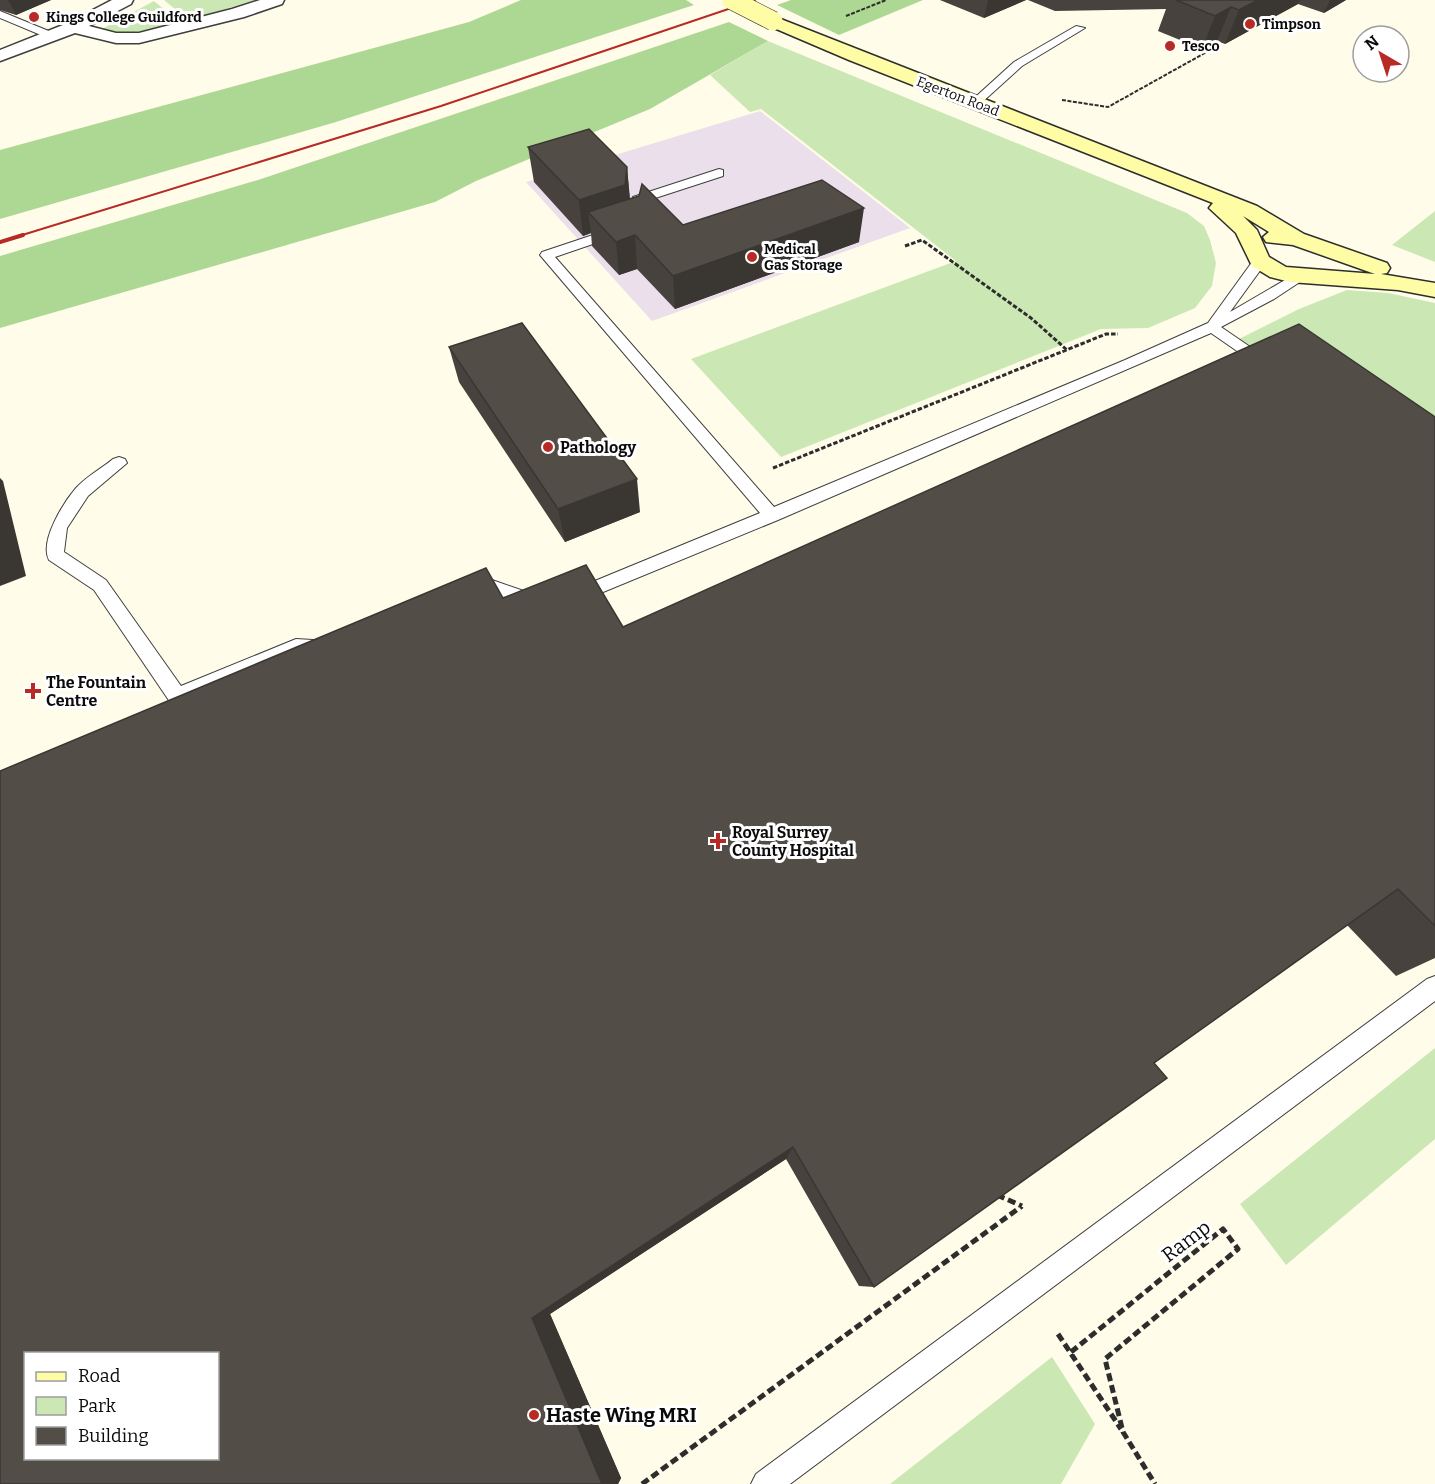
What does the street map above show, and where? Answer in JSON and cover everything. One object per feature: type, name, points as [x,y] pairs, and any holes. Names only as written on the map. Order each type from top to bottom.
[{"type":"street","points":[[0,56],[74,27],[125,0]]},
{"type":"street","points":[[74,27],[116,38],[139,38],[238,13],[276,0]]},
{"type":"street","name":"Egerton Road","points":[[732,0],[773,21],[975,103],[1187,184],[1249,211],[1322,254],[1326,260],[1325,266],[1321,271],[1307,275]]},
{"type":"street","name":"Egerton Road","points":[[1187,184],[1235,218],[1246,230],[1257,258],[1278,272],[1435,288]]},
{"type":"street","name":"Egerton Road","points":[[1257,258],[1255,248],[1264,239],[1273,237],[1301,241],[1435,288]]},
{"type":"lane","points":[[0,14],[52,36]]},
{"type":"lane","points":[[975,103],[1021,61],[1080,28]]},
{"type":"lane","points":[[719,173],[637,200],[631,226],[547,255],[772,516]]},
{"type":"lane","points":[[1212,327],[1257,258]]},
{"type":"lane","points":[[460,599],[492,587],[549,606],[772,516],[1212,327],[1307,275]]},
{"type":"lane","points":[[1212,327],[1255,357],[1277,359]]},
{"type":"lane","points":[[119,463],[82,492],[59,527],[56,555],[100,585],[177,696],[296,646],[344,646]]},
{"type":"lane","points":[[766,1484],[1435,987]]},
{"type":"path","points":[[845,17],[886,0]]},
{"type":"path","points":[[1108,107],[1221,44]]},
{"type":"path","points":[[905,246],[922,240],[1031,318],[1068,350]]},
{"type":"path","points":[[742,481],[1106,334],[1126,334]]},
{"type":"path","points":[[642,1484],[1022,1206],[991,1192]]},
{"type":"path","name":"Ramp","points":[[1071,1352],[1223,1229],[1238,1249],[1105,1359],[1123,1432]]},
{"type":"path","points":[[1058,1334],[1155,1484]]},
{"type":"shaded area","points":[[760,111],[910,228],[652,321],[526,182]]},
{"type":"green space","points":[[164,0],[256,0],[188,20]]},
{"type":"green space","points":[[521,0],[686,0],[694,5],[336,122],[0,219],[0,150],[469,22]]},
{"type":"green space","points":[[791,0],[923,0],[839,35],[777,5]]},
{"type":"green space","points":[[154,1],[179,22],[121,33],[102,29]]},
{"type":"green space","points":[[729,22],[768,41],[650,109],[476,181],[435,202],[0,328],[0,256],[258,180]]},
{"type":"green space","points":[[768,41],[1187,213],[1204,226],[1210,240],[1216,263],[1212,286],[1195,308],[1148,328],[1101,329],[781,457],[691,359],[956,261],[761,109],[750,112],[710,75]]},
{"type":"green space","points":[[1435,211],[1435,262],[1392,245]]},
{"type":"green space","points":[[1347,290],[1388,293],[1435,303],[1435,416],[1423,415],[1256,351],[1239,339],[1299,309]]},
{"type":"green space","points":[[1435,1048],[1435,1139],[1286,1265],[1240,1204]]},
{"type":"green space","points":[[1052,1357],[1095,1424],[1061,1484],[890,1484]]},
{"type":"building","points":[[1176,0],[1258,0],[1239,10],[1231,7],[1215,16]]},
{"type":"building","points":[[589,129],[627,167],[625,185],[579,200],[528,147]]},
{"type":"building","points":[[822,180],[864,208],[673,276],[635,235],[616,242],[588,212],[639,196],[642,184],[683,225]]},
{"type":"building","name":"Pathology","points":[[522,323],[637,479],[558,509],[449,347]]},
{"type":"building","name":"Royal Surrey County Hospital","points":[[1299,324],[1435,417],[1435,926],[1398,889],[1154,1063],[1167,1078],[874,1287],[793,1147],[532,1318],[602,1484],[0,1484],[0,771],[486,568],[503,598],[586,565],[623,627]]},
{"type":"railway","points":[[19,236],[441,106],[755,0]]},
{"type":"railway","points":[[0,242],[23,235]]},
{"type":"place","name":"Kings College Guildford","points":[[34,17]]},
{"type":"place","name":"Timpson","points":[[1250,24]]},
{"type":"place","name":"Tesco","points":[[1170,46]]},
{"type":"place","name":"Medical Gas Storage","points":[[752,257]]},
{"type":"place","name":"Pathology","points":[[548,447]]},
{"type":"place","name":"The Fountain Centre","points":[[33,691]]},
{"type":"place","name":"Royal Surrey County Hospital","points":[[718,841]]},
{"type":"place","name":"Haste Wing MRI","points":[[534,1415]]}]
